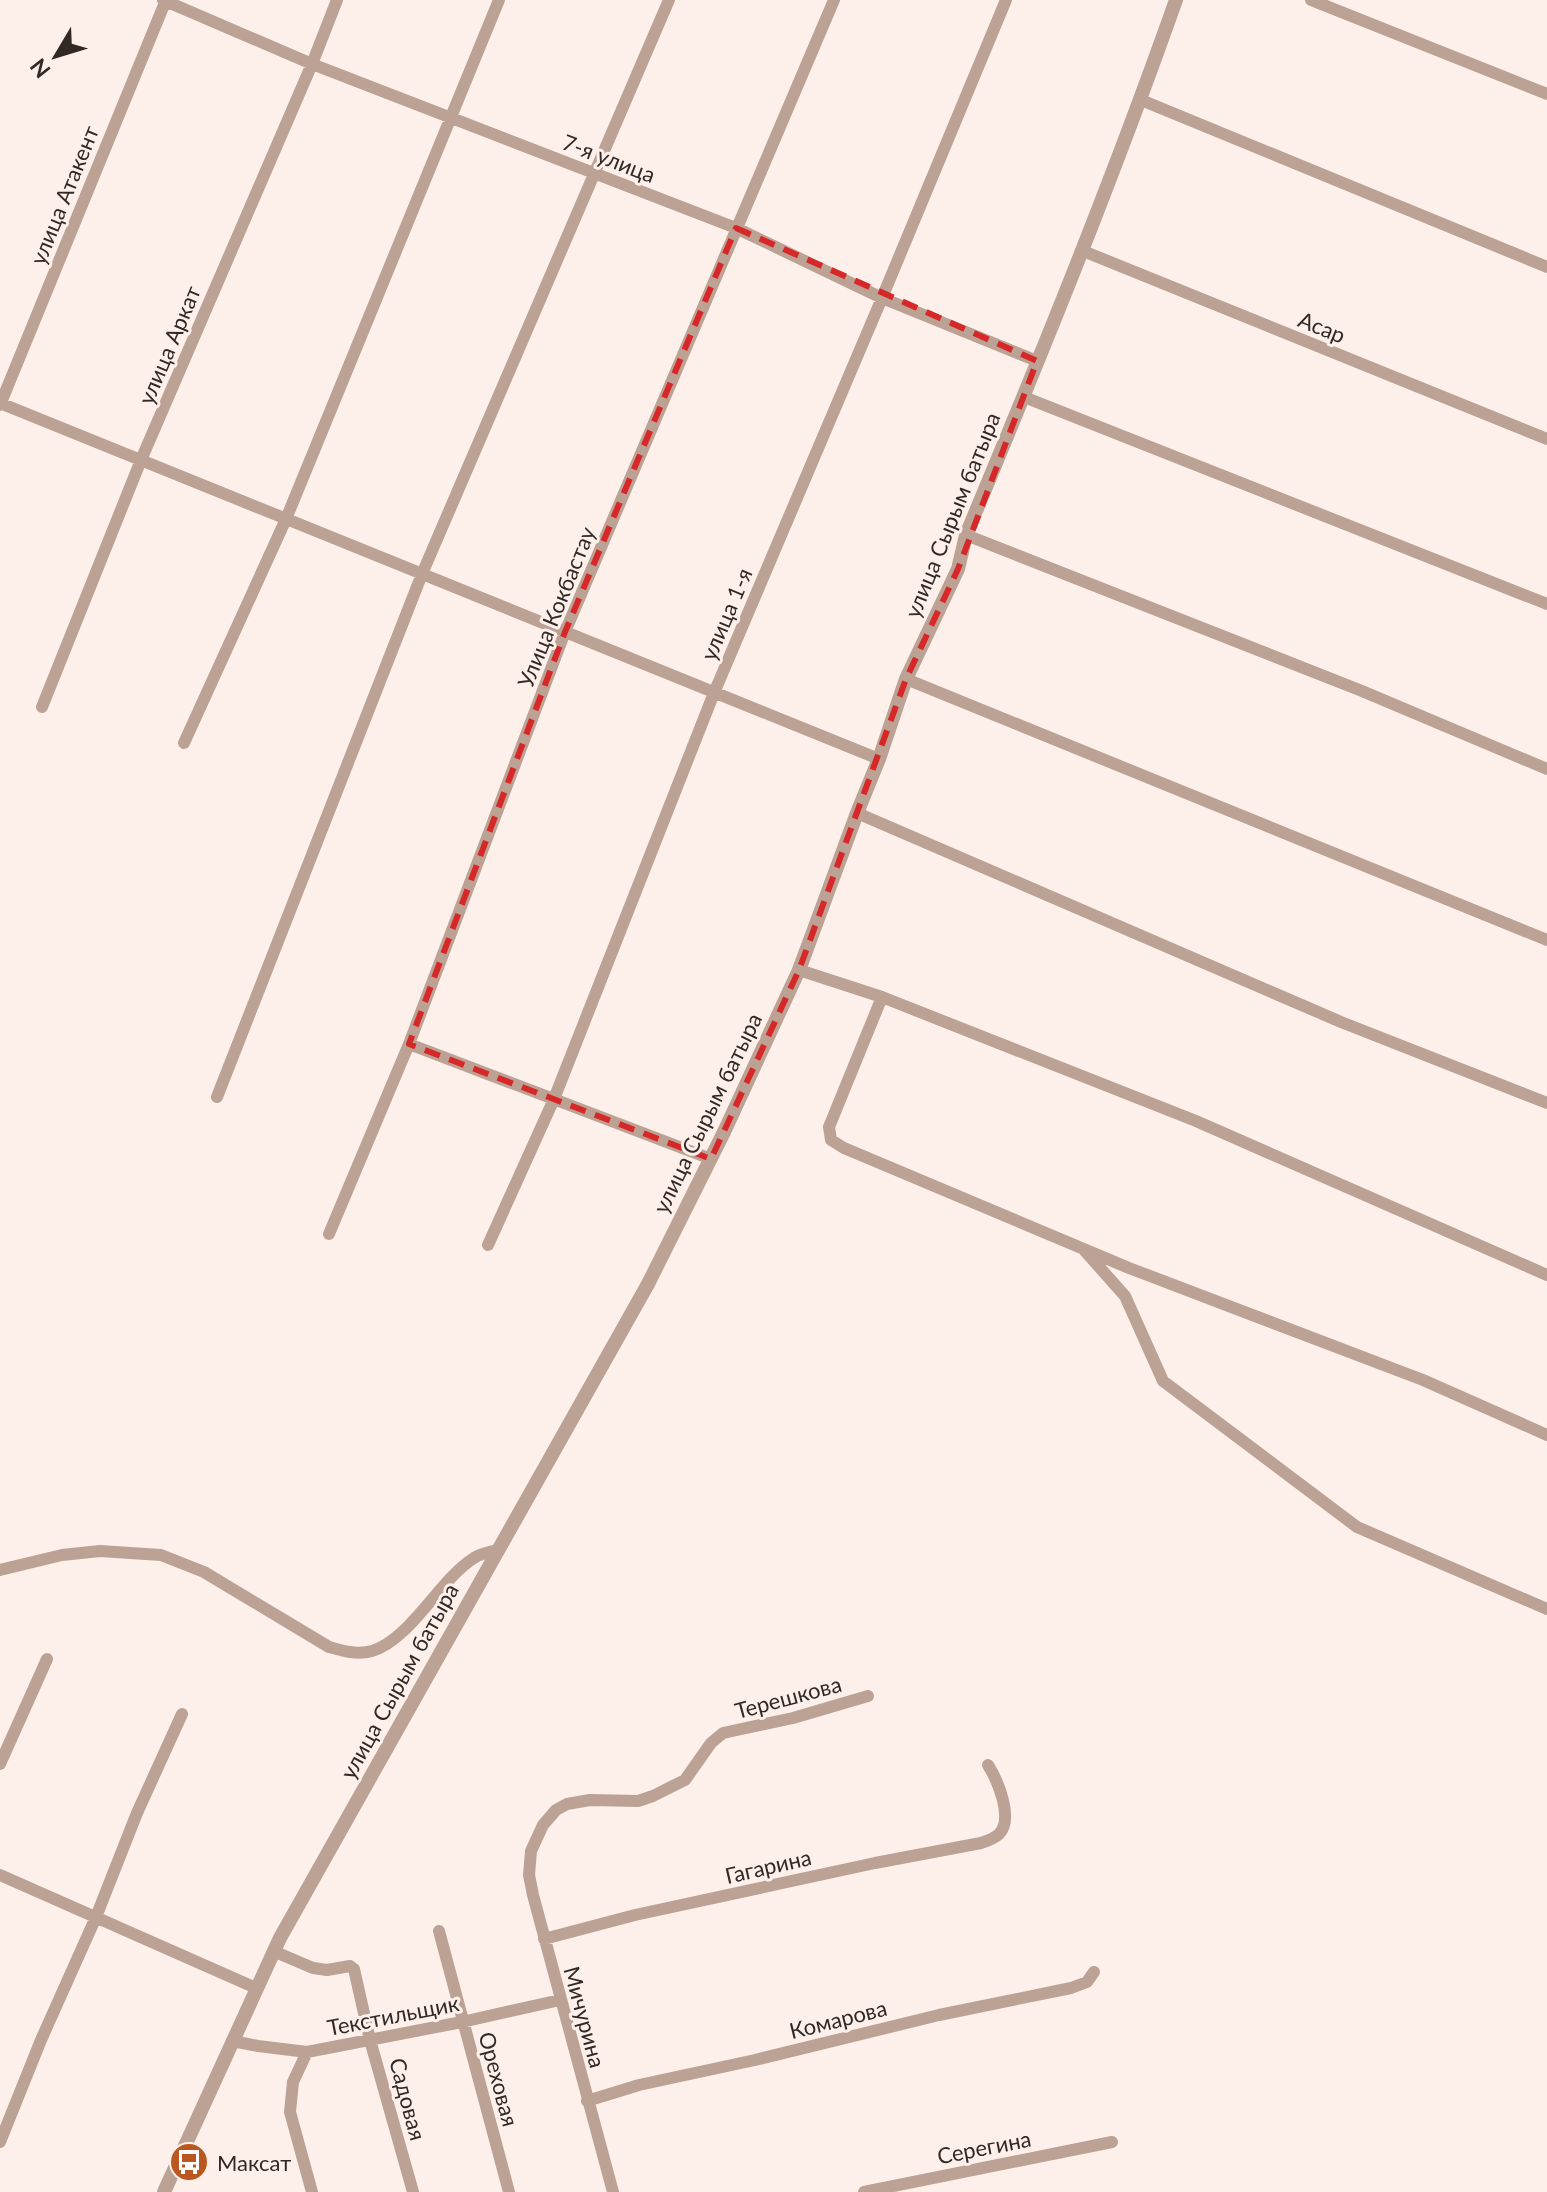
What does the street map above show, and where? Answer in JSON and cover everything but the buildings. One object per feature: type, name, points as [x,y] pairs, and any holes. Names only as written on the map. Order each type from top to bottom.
[{"type":"street","name":"7-я улица","points":[[165,0],[312,64],[736,228],[882,298],[1037,361]]},
{"type":"street","name":"улица Атакент","points":[[0,404],[165,0]]},
{"type":"street","name":"улица Аркат","points":[[42,707],[141,460],[337,0]]},
{"type":"street","points":[[184,743],[286,519],[499,0]]},
{"type":"street","points":[[217,1097],[422,574],[669,0]]},
{"type":"street","name":"Улица Кокбастау","points":[[329,1234],[409,1044],[565,632],[834,0]]},
{"type":"street","name":"улица 1-я","points":[[488,1245],[554,1099],[714,693],[1006,0]]},
{"type":"street","name":"улица Сырым батыра","points":[[164,2192],[273,1951],[648,1284],[711,1159],[799,970],[906,679],[958,569],[966,535],[1083,251],[1176,0]]},
{"type":"street","points":[[1311,0],[1547,94]]},
{"type":"street","points":[[1141,100],[1547,267]]},
{"type":"street","name":"Асар","points":[[1083,251],[1547,439]]},
{"type":"street","points":[[1024,397],[1547,604]]},
{"type":"street","points":[[0,404],[879,759]]},
{"type":"street","points":[[966,535],[1362,691],[1547,769]]},
{"type":"street","points":[[906,679],[1547,940]]},
{"type":"street","points":[[857,813],[1341,1022],[1547,1103]]},
{"type":"street","points":[[799,970],[882,997],[1196,1121],[1547,1275]]},
{"type":"street","points":[[882,997],[829,1127],[831,1140],[1083,1249],[1423,1380],[1547,1435]]},
{"type":"street","points":[[409,1044],[711,1159]]},
{"type":"street","points":[[1083,1249],[1125,1296],[1163,1381],[1357,1527],[1547,1609]]},
{"type":"street","points":[[0,1570],[62,1555],[100,1551],[161,1555],[204,1572],[329,1647],[350,1653],[375,1651],[390,1641],[446,1582],[476,1556],[498,1550]]},
{"type":"street","points":[[0,1764],[47,1659]]},
{"type":"street","name":"Терешкова","points":[[531,1851],[536,1836],[549,1817],[567,1804],[590,1800],[638,1801],[653,1796],[685,1780],[711,1743],[723,1733],[793,1718],[868,1696]]},
{"type":"street","points":[[0,2142],[137,1813],[182,1714]]},
{"type":"street","name":"Гагарина","points":[[544,1939],[635,1915],[981,1843],[1000,1834],[1006,1823],[997,1779],[988,1765]]},
{"type":"street","name":"Мичурина","points":[[531,1851],[529,1875],[544,1939],[613,2192]]},
{"type":"street","points":[[0,1875],[256,1988]]},
{"type":"street","name":"Ореховая","points":[[439,1931],[509,2192]]},
{"type":"street","name":"Садовая","points":[[273,1951],[313,1968],[327,1970],[350,1966],[354,1969],[370,2040],[413,2192]]},
{"type":"street","name":"Комарова","points":[[587,2101],[639,2085],[939,2015],[1071,1988],[1087,1982],[1094,1972]]},
{"type":"street","name":"Текстильщик","points":[[232,2041],[307,2052],[560,2000]]},
{"type":"street","points":[[307,2052],[293,2082],[290,2112],[312,2192]]},
{"type":"street","name":"Серегина","points":[[864,2192],[1112,2142]]},
{"type":"highlighted area","points":[[736,228],[1037,361],[958,569],[906,679],[799,970],[711,1159],[409,1044],[565,632]]},
{"type":"place","name":"Максат","points":[[189,2162]]}]
